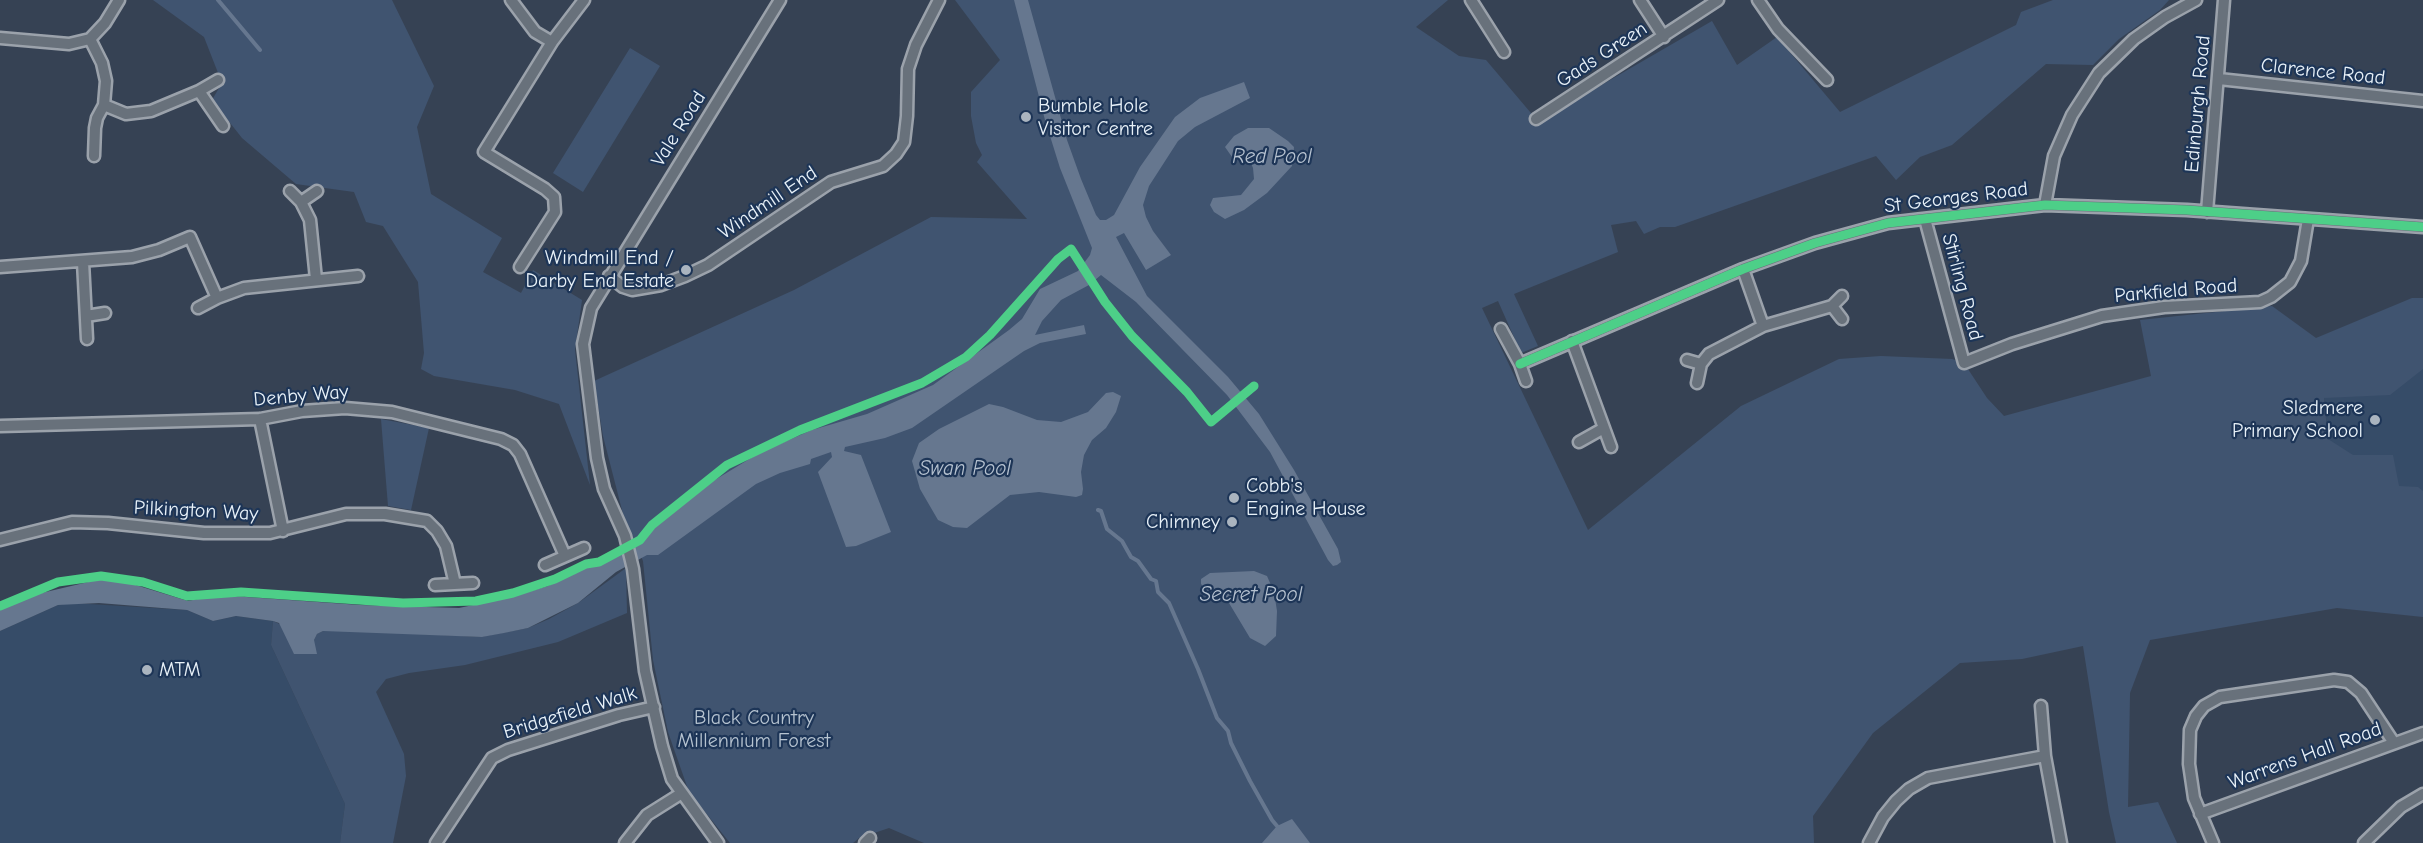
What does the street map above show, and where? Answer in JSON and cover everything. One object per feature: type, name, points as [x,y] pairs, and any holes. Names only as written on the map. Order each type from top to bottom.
[{"type":"street","points":[[0,38],[69,44],[90,39],[105,23],[119,0]]},
{"type":"street","points":[[512,0],[515,8],[536,32],[552,42]]},
{"type":"street","points":[[520,267],[555,212],[554,197],[545,189],[484,152],[552,42],[584,0]]},
{"type":"street","name":"Vale Road","points":[[718,843],[669,771],[645,671],[633,569],[625,536],[604,489],[597,458],[583,344],[589,310],[780,0]]},
{"type":"street","name":"Windmill End","points":[[609,276],[623,287],[632,290],[661,285],[685,276],[708,265],[831,182],[883,166],[896,154],[904,142],[908,69],[916,45],[939,0]]},
{"type":"street","points":[[1471,0],[1504,52]]},
{"type":"street","points":[[1640,0],[1664,37]]},
{"type":"street","name":"Gads Green","points":[[1536,119],[1718,0]]},
{"type":"street","points":[[1758,0],[1778,29],[1827,80]]},
{"type":"street","points":[[2045,205],[2054,156],[2072,115],[2099,74],[2134,39],[2165,16],[2196,0]]},
{"type":"street","name":"Edinburgh Road","points":[[2207,212],[2224,0]]},
{"type":"street","points":[[90,39],[102,63],[106,81],[104,105],[95,128],[94,156]]},
{"type":"street","name":"Clarence Road","points":[[2219,79],[2423,101]]},
{"type":"street","points":[[104,105],[126,114],[139,114],[199,91],[218,80]]},
{"type":"street","points":[[199,91],[223,126]]},
{"type":"street","points":[[302,202],[317,190]]},
{"type":"street","points":[[290,191],[302,202],[310,220],[316,279]]},
{"type":"street","name":"St Georges Road","points":[[1520,364],[1743,269],[1815,243],[1888,223],[2045,205],[2207,212],[2423,226]]},
{"type":"street","name":"Stirling Road","points":[[1925,219],[1964,363]]},
{"type":"street","name":"Parkfield Road","points":[[1964,363],[2012,344],[2102,316],[2164,307],[2260,302],[2271,297],[2290,282],[2301,261],[2308,219]]},
{"type":"street","points":[[0,267],[132,257],[159,250],[190,237],[217,298]]},
{"type":"street","points":[[83,262],[87,339]]},
{"type":"street","points":[[1743,269],[1763,326]]},
{"type":"street","points":[[198,308],[244,288],[358,276]]},
{"type":"street","points":[[1697,383],[1701,364],[1709,354],[1763,326],[1832,306],[1842,296]]},
{"type":"street","points":[[1832,306],[1842,320]]},
{"type":"street","points":[[86,316],[105,313]]},
{"type":"street","points":[[1501,329],[1520,364],[1526,381]]},
{"type":"street","points":[[1572,341],[1611,447]]},
{"type":"street","points":[[1687,360],[1701,364]]},
{"type":"street","name":"Denby Way","points":[[0,426],[260,419],[302,411],[345,408],[392,412],[501,439],[513,445],[520,454],[565,556]]},
{"type":"street","points":[[260,419],[283,531]]},
{"type":"street","points":[[1579,442],[1604,428]]},
{"type":"street","name":"Pilkington Way","points":[[0,540],[72,522],[108,523],[204,533],[283,531],[346,514],[385,514],[427,521],[437,531],[446,546],[455,584]]},
{"type":"street","points":[[545,565],[584,548]]},
{"type":"street","points":[[435,585],[473,583]]},
{"type":"street","points":[[2213,843],[2200,814],[2190,780],[2190,730],[2196,716],[2204,706],[2220,697],[2334,680],[2348,682],[2361,693],[2394,743]]},
{"type":"street","points":[[2041,706],[2045,756],[2061,843]]},
{"type":"street","name":"Bridgefield Walk","points":[[436,843],[492,758],[499,753],[619,715],[654,707]]},
{"type":"street","name":"Warrens Hall Road","points":[[2200,814],[2423,733]]},
{"type":"street","points":[[1869,843],[1883,817],[1896,801],[1909,789],[1928,778],[2045,756]]},
{"type":"street","points":[[625,843],[647,815],[682,793]]},
{"type":"street","points":[[2364,843],[2401,807],[2423,794]]},
{"type":"shaded area","name":"Sledmere Primary School","points":[[2412,298],[2423,298],[2423,540],[2331,467],[2324,398]]},
{"type":"shaded area","points":[[72,603],[187,610],[213,621],[236,616],[273,621],[271,645],[345,804],[340,843],[0,843],[0,631],[58,605]]},
{"type":"green space","points":[[153,0],[392,0],[434,86],[417,127],[431,194],[502,238],[483,272],[521,293],[533,270],[582,300],[575,350],[590,485],[559,404],[515,390],[434,376],[421,369],[424,353],[418,282],[383,226],[366,222],[354,192],[296,184],[242,138],[212,100],[222,83],[204,37]]},
{"type":"green space","name":"Black Country Millennium Forest","points":[[955,0],[1448,0],[1416,27],[1459,56],[1486,60],[1536,119],[1541,120],[1712,21],[1737,65],[1777,37],[1840,112],[2016,25],[2021,12],[2053,0],[2169,0],[2160,10],[2119,39],[2093,65],[2046,64],[1952,145],[1920,157],[1896,180],[1876,156],[1675,227],[1660,227],[1644,234],[1636,221],[1611,225],[1618,252],[1514,294],[1538,346],[1521,353],[1498,301],[1482,308],[1588,530],[1741,406],[1839,359],[1881,356],[1952,359],[1964,363],[1987,398],[2004,416],[2151,376],[2140,320],[2272,306],[2316,338],[2412,298],[2423,298],[2423,369],[2390,395],[2324,398],[2328,439],[2353,455],[2393,455],[2399,486],[2418,487],[2423,491],[2423,617],[2337,608],[2150,640],[2130,693],[2128,807],[2158,802],[2177,843],[2116,843],[2083,646],[2022,659],[1960,663],[1873,733],[1813,816],[1814,843],[924,843],[889,828],[859,838],[853,843],[730,843],[689,792],[668,732],[653,660],[643,561],[623,514],[603,436],[594,381],[794,290],[931,217],[1027,219],[977,162],[982,155],[976,143],[971,116],[971,92],[1000,60]]},
{"type":"green space","points":[[630,48],[660,66],[583,192],[553,173]]},
{"type":"green space","points":[[381,419],[429,428],[411,510],[388,506]]},
{"type":"green space","points":[[626,568],[627,613],[558,642],[465,665],[409,673],[386,679],[376,692],[404,754],[406,776],[393,843],[340,843],[345,804],[271,645],[273,621],[314,640],[317,634],[323,631],[341,630],[481,637],[528,628],[549,619],[578,603]]},
{"type":"water","points":[[1014,0],[1028,0],[1067,140],[1081,179],[1100,220],[1106,220],[1114,215],[1140,167],[1175,117],[1200,98],[1244,82],[1250,98],[1195,127],[1178,141],[1149,186],[1143,205],[1146,217],[1153,231],[1171,255],[1146,270],[1124,233],[1116,237],[1147,296],[1228,377],[1259,414],[1294,470],[1338,549],[1341,562],[1337,565],[1333,566],[1328,560],[1270,452],[1227,395],[1136,302],[1101,275],[1089,285],[1061,300],[1042,321],[1035,335],[1084,325],[1086,334],[1040,343],[1024,351],[912,428],[885,438],[845,447],[844,451],[861,455],[891,532],[856,546],[846,547],[818,472],[832,457],[831,452],[811,459],[810,464],[780,473],[756,484],[658,555],[647,555],[616,572],[578,603],[528,628],[482,637],[323,631],[317,634],[314,640],[317,654],[294,654],[279,623],[273,621],[236,616],[213,621],[187,610],[99,603],[58,605],[0,631],[0,609],[33,595],[101,579],[129,583],[188,601],[218,595],[360,605],[459,608],[511,597],[548,586],[584,567],[601,564],[644,539],[700,489],[761,452],[812,430],[867,414],[933,385],[1022,319],[1040,289],[1078,271],[1090,255],[1092,248],[1060,168]]},
{"type":"water","name":"Red Pool","points":[[1248,128],[1269,128],[1288,141],[1294,147],[1292,166],[1267,193],[1244,210],[1225,219],[1214,212],[1210,205],[1213,198],[1241,195],[1254,179],[1253,168],[1248,156],[1232,157],[1225,147],[1234,136]]},
{"type":"water","name":"Swan Pool","points":[[1113,392],[1121,396],[1116,412],[1106,428],[1092,440],[1084,455],[1081,472],[1082,495],[1076,497],[1039,492],[1010,495],[967,528],[953,527],[938,520],[920,489],[912,461],[919,443],[939,429],[989,404],[1037,420],[1061,422],[1088,412],[1106,393]]},
{"type":"water","name":"Secret Pool","points":[[1254,571],[1267,576],[1274,592],[1277,611],[1276,636],[1265,646],[1250,638],[1229,603],[1211,595],[1201,584],[1201,579],[1210,573]]},
{"type":"water","points":[[1292,819],[1310,843],[1262,843],[1277,826]]},
{"type":"waterway","points":[[218,0],[260,50]]},
{"type":"waterway","points":[[1098,510],[1101,511],[1107,529],[1122,541],[1131,557],[1138,561],[1151,579],[1156,581],[1158,592],[1169,603],[1217,718],[1228,731],[1231,743],[1250,781],[1277,826]]},
{"type":"cycle path","points":[[1520,364],[1743,269],[1815,243],[1888,223],[2045,205],[2187,210],[2423,227]]},
{"type":"cycle path","points":[[0,606],[58,582],[101,576],[143,582],[187,596],[241,592],[403,603],[476,601],[513,593],[555,579],[586,564],[599,562],[640,540],[652,525],[727,465],[800,430],[922,383],[966,357],[990,335],[1058,259],[1071,249],[1105,302],[1132,336],[1187,392],[1211,422],[1254,386]]},
{"type":"place","name":"Bumble Hole Visitor Centre","points":[[1026,117]]},
{"type":"place","name":"Windmill End / Darby End Estate","points":[[686,270]]},
{"type":"place","name":"Sledmere Primary School","points":[[2375,420]]},
{"type":"place","name":"Cobb's Engine House","points":[[1234,498]]},
{"type":"place","name":"Chimney","points":[[1232,522]]},
{"type":"place","name":"MTM","points":[[147,670]]}]
